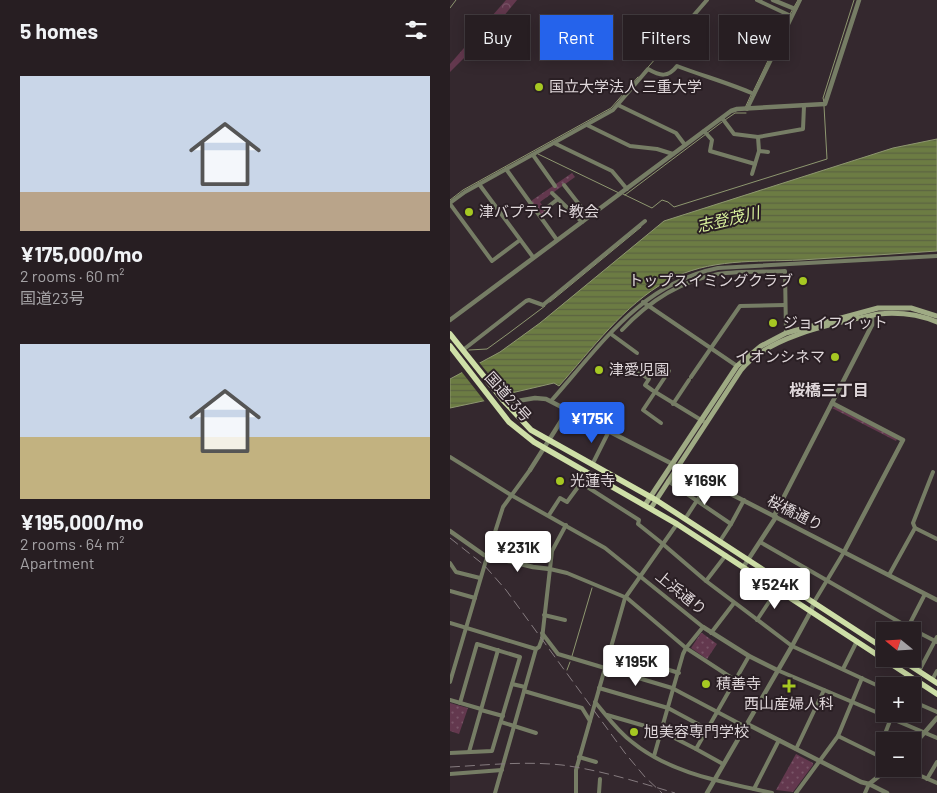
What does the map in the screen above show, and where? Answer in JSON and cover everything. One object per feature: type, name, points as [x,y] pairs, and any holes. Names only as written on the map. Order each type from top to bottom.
[{"type":"highway","name":"国道23号","points":[[450,334],[503,401],[524,424],[548,440],[653,498],[876,643]]},
{"type":"highway","name":"国道23号","points":[[451,348],[509,422],[530,439],[677,524],[744,566],[777,590],[937,694]]},
{"type":"highway","points":[[914,668],[935,681]]},
{"type":"main road","points":[[703,422],[737,366],[761,346],[786,333],[878,308],[911,308],[937,316]]},
{"type":"main road","points":[[648,507],[674,464],[741,370],[750,360],[766,348],[790,337],[872,316],[902,313],[937,322]]},
{"type":"main road","points":[[653,498],[668,481],[674,464]]},
{"type":"street","points":[[694,15],[707,0]]},
{"type":"street","points":[[757,0],[791,16]]},
{"type":"street","points":[[773,0],[794,8]]},
{"type":"street","points":[[747,109],[794,8],[800,0]]},
{"type":"street","points":[[450,320],[734,110],[822,105],[827,102],[859,0]]},
{"type":"street","points":[[520,240],[492,261],[450,204],[464,192],[613,110],[648,69],[657,74],[665,74],[672,73],[677,66],[729,83],[754,94]]},
{"type":"street","points":[[618,105],[676,133],[685,145]]},
{"type":"street","points":[[722,118],[734,134],[758,137],[803,129],[804,106]]},
{"type":"street","points":[[587,125],[630,146],[657,149],[673,154]]},
{"type":"street","points":[[704,131],[712,140],[710,151],[756,164]]},
{"type":"street","points":[[752,174],[760,151],[758,137]]},
{"type":"street","points":[[554,143],[612,171],[627,189]]},
{"type":"street","points":[[760,151],[768,152]]},
{"type":"street","points":[[533,155],[555,186]]},
{"type":"street","points":[[506,169],[557,240]]},
{"type":"street","points":[[479,184],[533,257]]},
{"type":"street","points":[[564,185],[589,217]]},
{"type":"street","points":[[552,193],[582,222]]},
{"type":"street","points":[[563,204],[572,196]]},
{"type":"street","points":[[545,209],[558,199]]},
{"type":"street","points":[[463,350],[526,301],[529,300],[543,305],[645,221]]},
{"type":"street","points":[[551,402],[623,320],[643,302],[676,281],[696,273],[718,268],[937,256]]},
{"type":"street","points":[[622,330],[649,306],[673,290],[707,277],[730,273],[784,271],[786,333]]},
{"type":"street","points":[[643,302],[737,366]]},
{"type":"street","points":[[673,404],[740,306],[785,306]]},
{"type":"street","points":[[744,566],[775,516],[872,325],[872,316]]},
{"type":"street","points":[[611,334],[637,353]]},
{"type":"street","points":[[628,365],[648,379],[645,385],[654,392],[703,422]]},
{"type":"street","points":[[661,423],[643,410],[669,370]]},
{"type":"street","name":"桜橋通り","points":[[503,401],[535,398],[551,402],[937,600]]},
{"type":"street","points":[[707,793],[744,725],[792,646],[814,602],[844,552],[903,440],[832,403]]},
{"type":"street","points":[[450,682],[480,578],[504,507],[568,410]]},
{"type":"street","points":[[592,465],[609,431]]},
{"type":"street","name":"上浜通り","points":[[450,457],[511,495],[606,548],[703,627],[749,656],[777,670],[876,712]]},
{"type":"street","points":[[933,472],[913,523],[915,528],[937,539]]},
{"type":"street","points":[[549,515],[560,498],[567,502],[581,483],[584,484],[590,473]]},
{"type":"street","points":[[668,481],[732,524]]},
{"type":"street","points":[[686,519],[709,482]]},
{"type":"street","points":[[584,484],[640,520],[638,524],[706,581],[792,646],[876,685]]},
{"type":"street","points":[[720,541],[732,524],[744,500]]},
{"type":"street","points":[[576,793],[575,774],[579,757],[626,598],[677,524]]},
{"type":"street","points":[[495,793],[536,649],[540,647],[553,548],[566,525]]},
{"type":"street","points":[[889,575],[915,528]]},
{"type":"street","points":[[450,532],[488,555],[533,567],[567,573],[626,598],[686,648],[736,680]]},
{"type":"street","points":[[760,542],[895,622]]},
{"type":"street","points":[[706,581],[726,555]]},
{"type":"street","points":[[450,563],[456,572],[480,578]]},
{"type":"street","points":[[757,620],[777,590]]},
{"type":"street","points":[[450,591],[475,598]]},
{"type":"street","points":[[911,622],[925,594]]},
{"type":"street","points":[[711,633],[734,603]]},
{"type":"street","points":[[544,615],[566,620]]},
{"type":"street","points":[[450,624],[536,649]]},
{"type":"street","points":[[654,756],[686,648],[703,627]]},
{"type":"street","points":[[542,633],[558,654],[674,688],[744,725],[887,793]]},
{"type":"street","points":[[919,671],[936,640],[921,634]]},
{"type":"street","points":[[842,669],[857,641]]},
{"type":"street","points":[[450,753],[492,751],[520,657],[477,644],[460,703]]},
{"type":"street","points":[[469,752],[498,650]]},
{"type":"street","points":[[696,749],[749,656]]},
{"type":"street","points":[[653,665],[679,673]]},
{"type":"street","points":[[935,681],[937,671]]},
{"type":"street","points":[[796,793],[838,736],[862,678]]},
{"type":"street","points":[[512,684],[582,708],[590,721]]},
{"type":"street","points":[[599,688],[668,708],[707,729]]},
{"type":"street","points":[[796,749],[824,690]]},
{"type":"street","points":[[450,700],[503,716]]},
{"type":"street","points":[[595,702],[632,742],[654,756],[687,771],[714,780],[772,793]]},
{"type":"street","points":[[921,705],[937,712]]},
{"type":"street","points":[[606,715],[662,732],[724,764]]},
{"type":"street","points":[[921,737],[937,718]]},
{"type":"street","points":[[501,722],[536,733]]},
{"type":"street","name":"上浜通り","points":[[901,722],[937,738]]},
{"type":"street","points":[[838,736],[876,755]]},
{"type":"street","points":[[754,789],[779,740]]},
{"type":"street","points":[[579,757],[596,762]]},
{"type":"street","points":[[927,779],[937,762]]},
{"type":"street","points":[[450,774],[502,770]]},
{"type":"street","points":[[921,776],[937,783]]},
{"type":"street","points":[[865,793],[869,784],[878,777]]},
{"type":"street","points":[[599,793],[600,779]]},
{"type":"green space","points":[[506,0],[517,0],[505,15],[493,15]]},
{"type":"green space","points":[[465,47],[465,57],[450,72],[450,64]]},
{"type":"green space","points":[[572,173],[575,177],[540,202],[547,212],[542,216],[531,201]]},
{"type":"green space","points":[[835,407],[897,439],[896,441],[832,408]]},
{"type":"green space","points":[[701,633],[717,644],[707,659],[691,648]]},
{"type":"green space","points":[[450,703],[468,708],[459,734],[450,731]]},
{"type":"green space","points":[[796,754],[813,763],[813,765],[793,792],[776,790]]},
{"type":"water","name":"志登茂川","points":[[937,139],[937,251],[801,260],[750,261],[699,268],[667,281],[637,302],[609,329],[559,386],[554,383],[505,393],[497,398],[450,408],[450,379],[500,352],[540,323],[664,221],[893,148]]},
{"type":"pier","points":[[478,361],[504,393],[510,396],[505,395],[498,400],[486,403],[461,371]]},
{"type":"waterway","points":[[450,8],[456,0]]},
{"type":"waterway","points":[[790,14],[798,0]]},
{"type":"waterway","points":[[824,102],[823,98],[854,0]]},
{"type":"waterway","points":[[643,73],[654,60]]},
{"type":"waterway","points":[[753,92],[768,60]]},
{"type":"waterway","points":[[450,200],[463,190],[611,108],[638,77]]},
{"type":"waterway","points":[[745,108],[751,95]]},
{"type":"waterway","points":[[623,194],[652,208],[662,200],[674,207],[827,159],[824,106]]},
{"type":"waterway","points":[[725,120],[735,113],[746,113]]},
{"type":"waterway","points":[[625,195],[722,122]]},
{"type":"waterway","points":[[538,154],[619,193]]},
{"type":"waterway","points":[[550,302],[641,227]]},
{"type":"waterway","points":[[469,350],[487,349],[545,306]]},
{"type":"waterway","points":[[572,656],[592,588]]},
{"type":"waterway","points":[[567,670],[570,662]]},
{"type":"railway","points":[[450,538],[484,565],[506,590],[625,753],[645,777],[662,793]]},
{"type":"railway","points":[[450,767],[520,763],[562,765],[605,773],[675,793]]},
{"type":"place","name":"国立大学法人 三重大学","points":[[539,87]]},
{"type":"place","name":"津バプテスト教会","points":[[469,212]]},
{"type":"place","name":"トップスイミングクラブ","points":[[803,281]]},
{"type":"place","name":"ジョイフィット","points":[[773,323]]},
{"type":"place","name":"イオンシネマ","points":[[835,357]]},
{"type":"place","name":"津愛児園","points":[[599,370]]},
{"type":"place","name":"光蓮寺","points":[[560,481]]},
{"type":"place","name":"積善寺","points":[[706,684]]},
{"type":"place","name":"西山産婦人科","points":[[789,686]]},
{"type":"place","name":"旭美容専門学校","points":[[634,732]]},
{"type":"district","name":"桜橋三丁目","points":[[829,390]]}]
